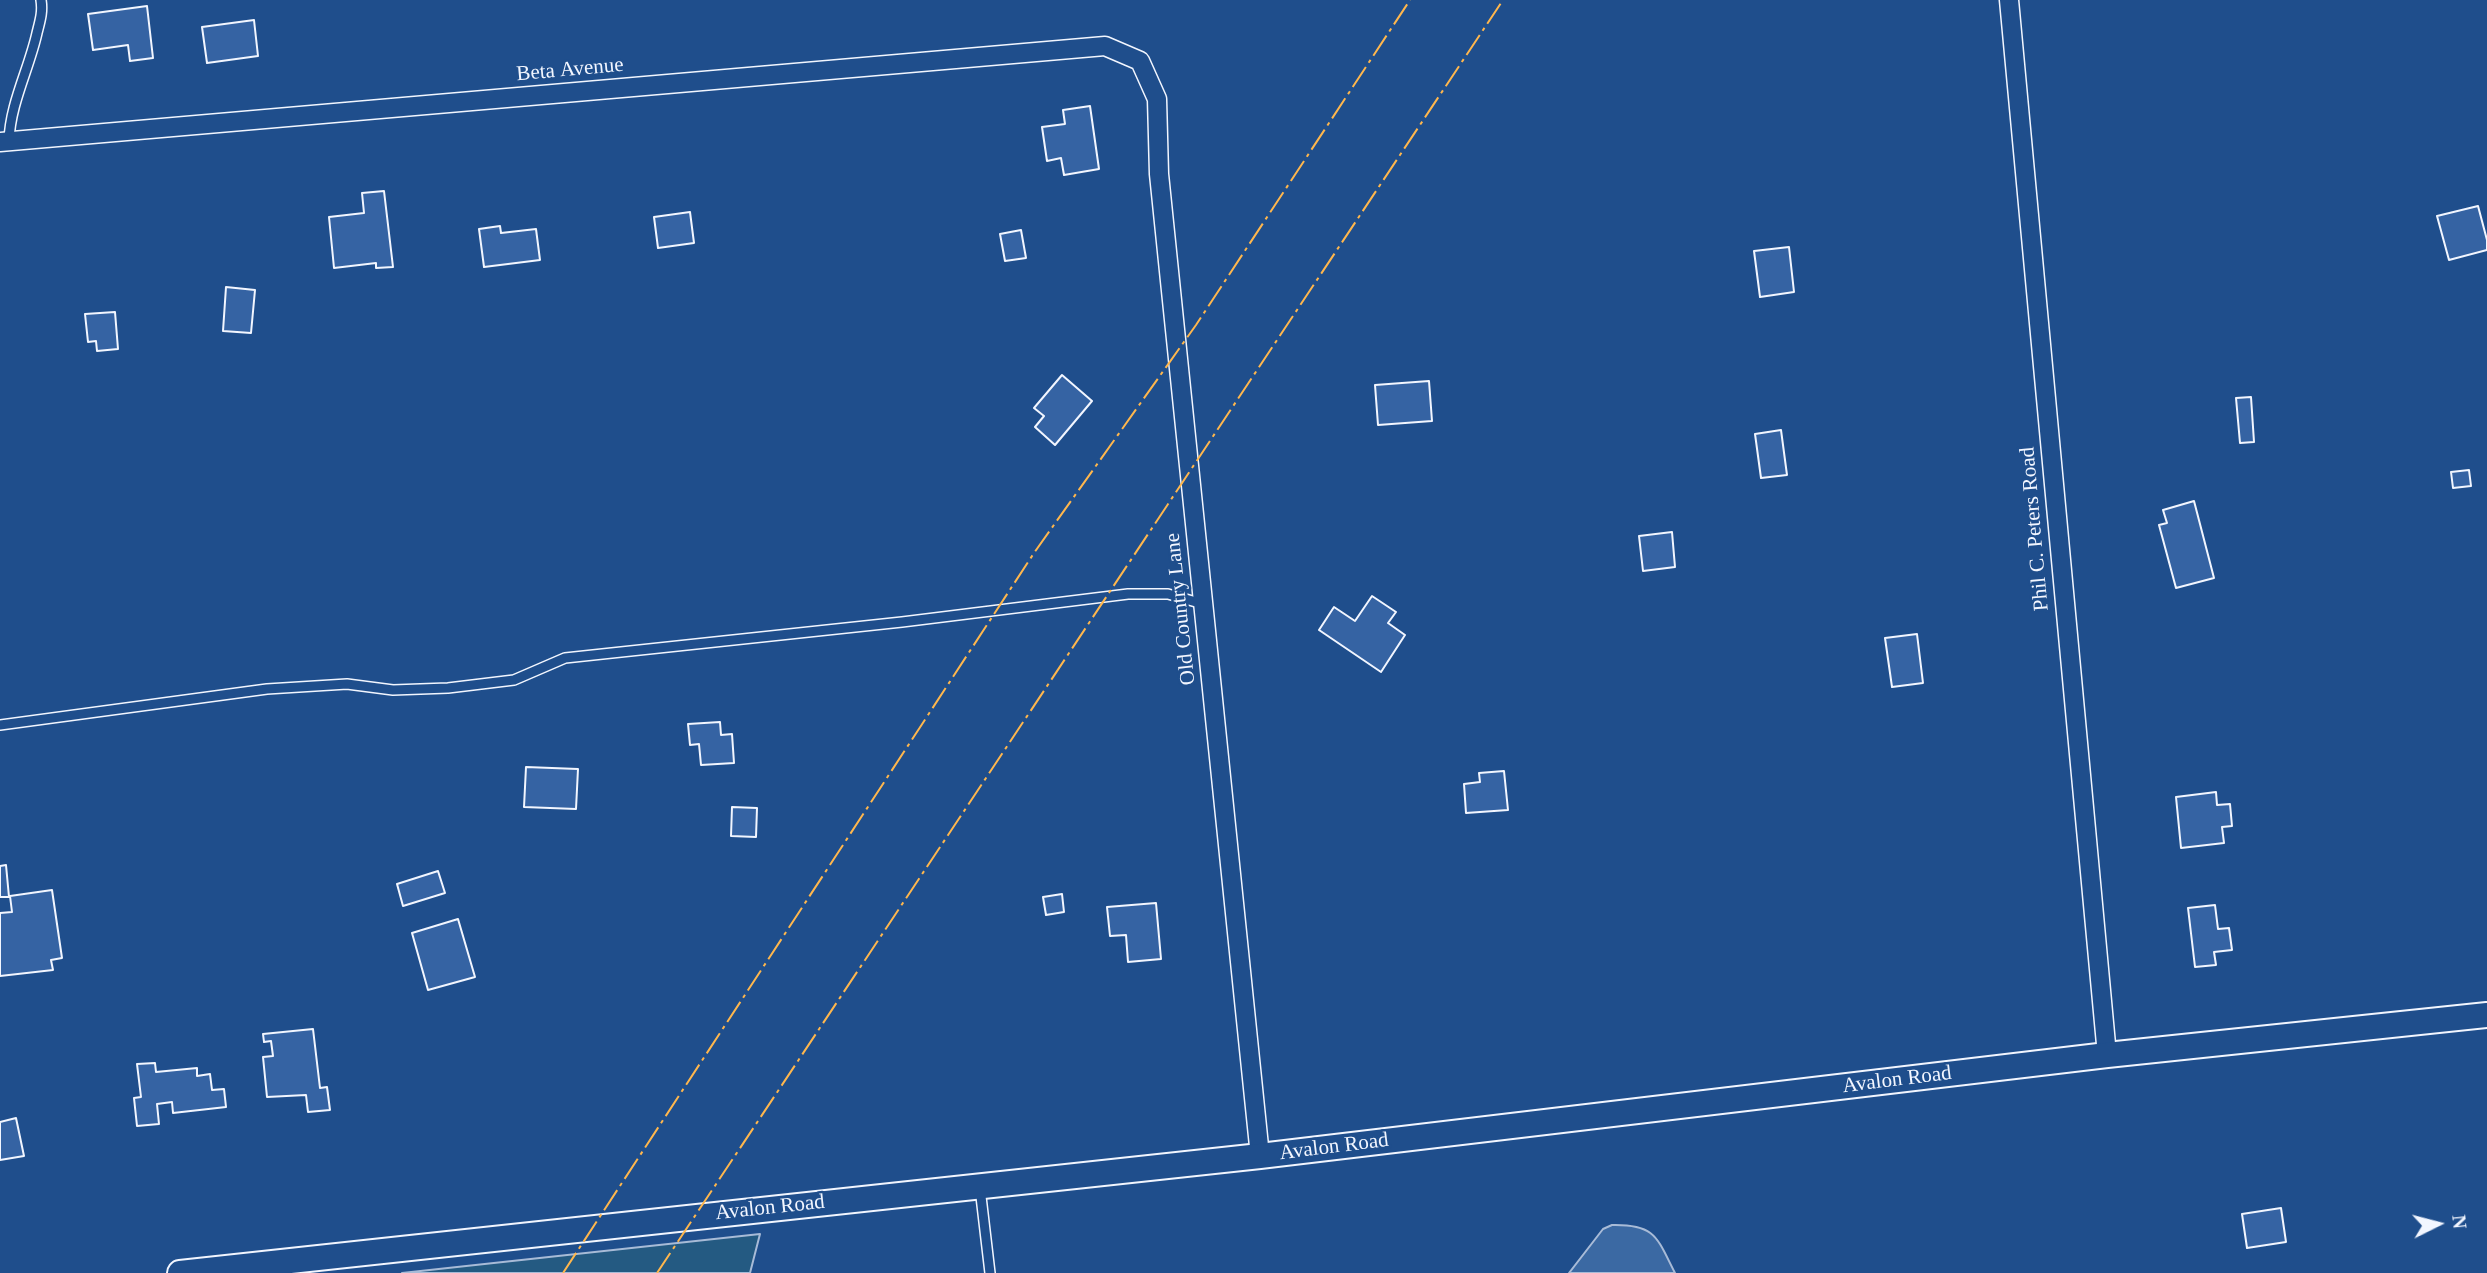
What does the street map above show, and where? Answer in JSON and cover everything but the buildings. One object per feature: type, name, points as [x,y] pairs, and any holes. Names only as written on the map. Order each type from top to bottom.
[{"type":"main road","name":"Avalon Road","points":[[180,1273],[1260,1156],[2108,1055],[2487,1015]]},
{"type":"street","name":"Phil C. Peters Road","points":[[2009,0],[2108,1055]]},
{"type":"street","name":"Beta Avenue","points":[[4,141],[1105,46],[1140,61]]},
{"type":"street","name":"Old Country Lane","points":[[1140,61],[1157,99],[1159,174],[1260,1156]]},
{"type":"lane","points":[[4,141],[31,61],[43,10],[41,0]]},
{"type":"lane","points":[[0,725],[267,689],[347,684],[393,690],[448,688],[514,680],[565,658],[902,622],[1128,594],[1168,594],[1203,604]]},
{"type":"lane","points":[[980,1186],[990,1273]]},
{"type":"shaded area","points":[[1612,1225],[1627,1225],[1647,1231],[1659,1242],[1675,1273],[1569,1273],[1603,1229]]},
{"type":"shaded area","points":[[760,1234],[750,1273],[402,1273]]},
{"type":"power","points":[[563,1273],[1034,553],[1196,325],[1410,0]]},
{"type":"power","points":[[657,1273],[1503,0]]}]
